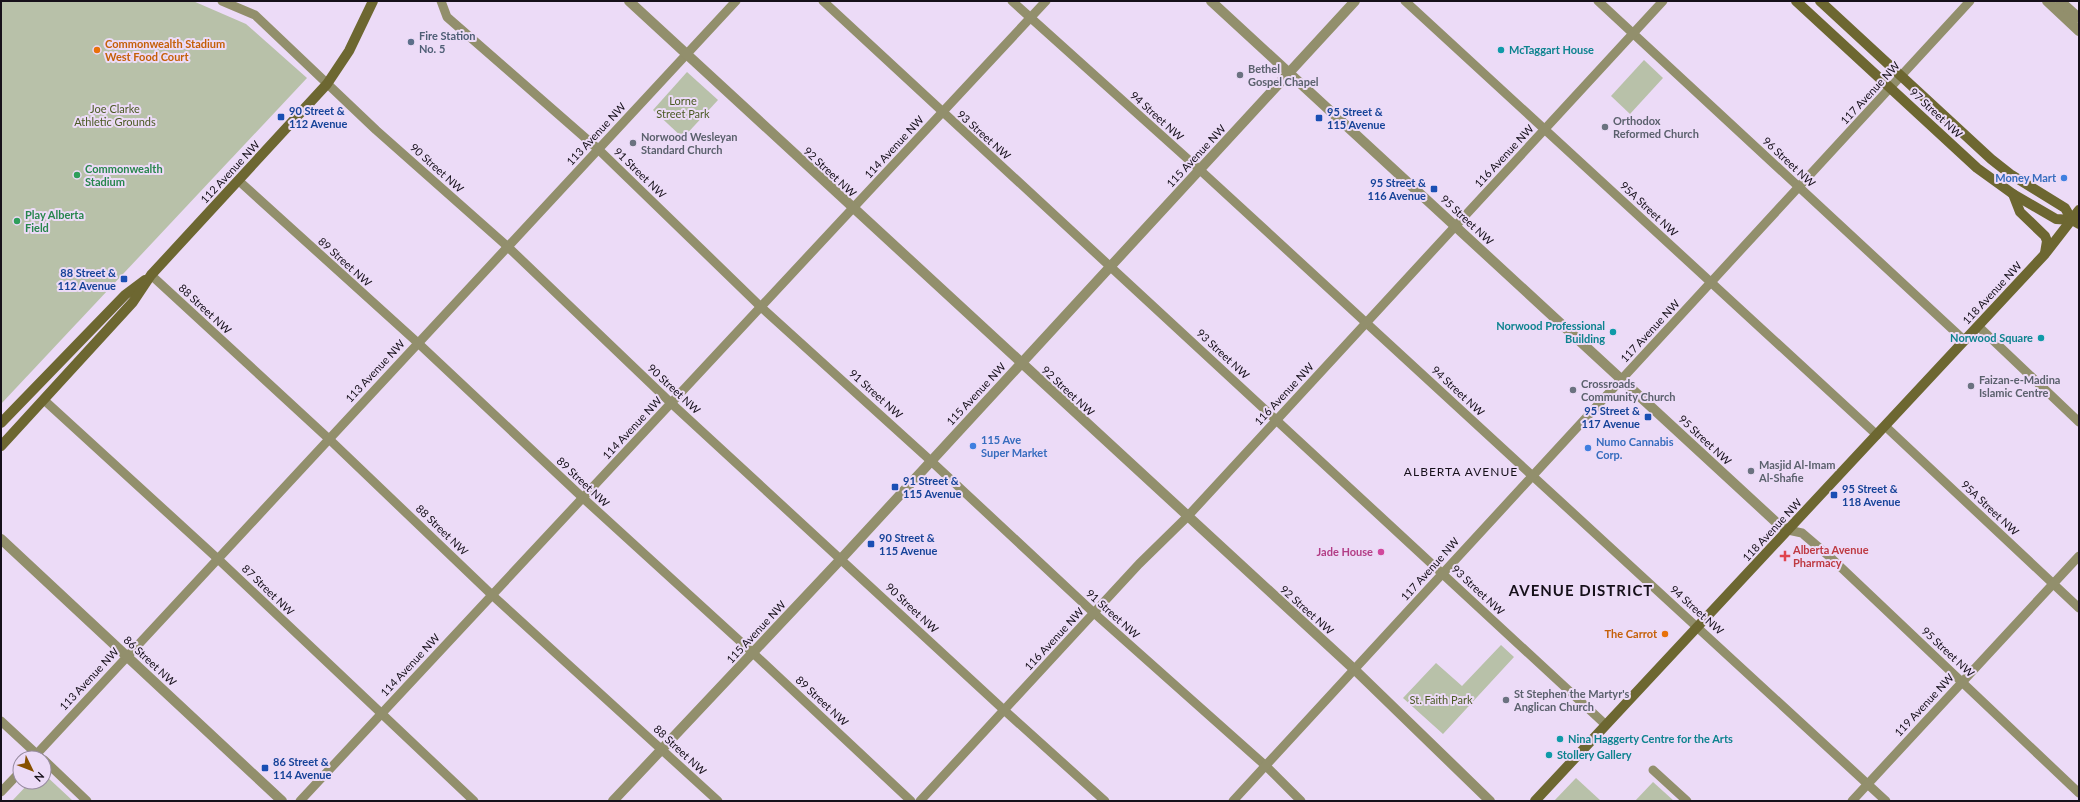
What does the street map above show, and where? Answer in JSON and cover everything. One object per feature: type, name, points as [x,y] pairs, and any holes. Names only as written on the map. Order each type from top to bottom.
[{"type":"main road","name":"112 Avenue NW","points":[[1,423],[125,295],[151,275],[327,84],[349,50],[373,1]]},
{"type":"main road","name":"97 Street NW","points":[[1796,1],[1978,168],[2013,194],[2056,219],[2077,220]]},
{"type":"main road","name":"97 Street NW","points":[[1820,1],[1992,159],[2010,174],[2065,208],[2077,220]]},
{"type":"main road","points":[[2013,194],[2020,212],[2045,236],[2047,241],[2045,254]]},
{"type":"main road","name":"118 Avenue NW","points":[[1535,801],[2077,220],[2079,210]]},
{"type":"main road","name":"112 Avenue NW","points":[[1,446],[133,302],[151,275]]},
{"type":"street","name":"90 Street NW","points":[[222,1],[255,15],[327,84],[508,247],[671,403],[1105,801]]},
{"type":"street","name":"91 Street NW","points":[[441,1],[447,17],[598,149],[761,307],[931,461],[1094,613],[1266,766],[1301,801]]},
{"type":"street","name":"92 Street NW","points":[[629,1],[1187,517],[1355,670],[1490,801]]},
{"type":"street","name":"113 Avenue NW","points":[[42,750],[127,656],[736,1]]},
{"type":"street","name":"93 Street NW","points":[[823,1],[942,113],[1110,266],[1606,725]]},
{"type":"street","name":"94 Street NW","points":[[1012,1],[1200,170],[1886,801]]},
{"type":"street","name":"114 Avenue NW","points":[[300,801],[1046,1]]},
{"type":"street","name":"95 Street NW","points":[[1211,1],[1778,523],[1788,530],[1802,533],[2079,793]]},
{"type":"street","name":"115 Avenue NW","points":[[613,801],[841,559],[1355,1]]},
{"type":"street","name":"95A Street NW","points":[[1405,1],[1877,435]]},
{"type":"street","name":"96 Street NW","points":[[1598,1],[1798,188],[1964,340]]},
{"type":"street","name":"116 Avenue NW","points":[[920,801],[1139,564],[1187,517],[1663,1]]},
{"type":"street","name":"117 Avenue NW","points":[[1233,801],[1712,283],[1970,1]]},
{"type":"street","points":[[2047,1],[2079,31]]},
{"type":"street","points":[[2060,1],[2079,18]]},
{"type":"street","name":"89 Street NW","points":[[239,181],[418,343],[583,498],[753,653],[911,801]]},
{"type":"street","name":"88 Street NW","points":[[151,275],[329,439],[492,595],[718,801]]},
{"type":"street","points":[[1978,326],[2079,422]]},
{"type":"street","name":"87 Street NW","points":[[44,400],[218,559],[474,801]]},
{"type":"street","name":"95A Street NW","points":[[1885,426],[2079,608]]},
{"type":"street","name":"86 Street NW","points":[[1,539],[282,801]]},
{"type":"street","name":"119 Avenue NW","points":[[1852,801],[2079,556]]},
{"type":"street","points":[[1,720],[31,750]]},
{"type":"street","points":[[52,768],[87,801]]},
{"type":"street","points":[[1653,770],[1687,801]]},
{"type":"street","points":[[1,792],[12,780]]},
{"type":"green space","name":"Joe Clarke Athletic Grounds","points":[[1,1],[193,1],[246,24],[307,78],[1,404]]},
{"type":"green space","points":[[1644,60],[1663,78],[1630,114],[1611,96]]},
{"type":"green space","name":"Lorne Street Park","points":[[687,72],[718,100],[683,138],[653,110]]},
{"type":"green space","name":"St. Faith Park","points":[[1501,645],[1514,657],[1443,734],[1403,698],[1436,663],[1462,686]]},
{"type":"green space","points":[[1576,778],[1601,801],[1554,801]]},
{"type":"green space","points":[[52,781],[73,801],[12,801],[22,790],[52,790]]},
{"type":"green space","points":[[1653,782],[1674,801],[1635,801]]},
{"type":"place","name":"Fire Station No. 5","points":[[411,42]]},
{"type":"place","name":"Commonwealth Stadium West Food Court","points":[[97,50]]},
{"type":"place","name":"McTaggart House","points":[[1501,50]]},
{"type":"place","name":"Bethel Gospel Chapel","points":[[1240,75]]},
{"type":"place","name":"90 Street & 112 Avenue","points":[[281,117]]},
{"type":"place","name":"95 Street & 115 Avenue","points":[[1319,118]]},
{"type":"place","name":"Orthodox Reformed Church","points":[[1605,127]]},
{"type":"place","name":"Norwood Wesleyan Standard Church","points":[[633,143]]},
{"type":"place","name":"Commonwealth Stadium","points":[[77,175]]},
{"type":"place","name":"Money Mart","points":[[2064,178]]},
{"type":"place","name":"95 Street & 116 Avenue","points":[[1434,189]]},
{"type":"place","name":"Play Alberta Field","points":[[17,221]]},
{"type":"place","name":"88 Street & 112 Avenue","points":[[124,279]]},
{"type":"place","name":"Norwood Professional Building","points":[[1613,332]]},
{"type":"place","name":"Norwood Square","points":[[2041,338]]},
{"type":"place","name":"Faizan-e-Madina Islamic Centre","points":[[1971,386]]},
{"type":"place","name":"Crossroads Community Church","points":[[1573,390]]},
{"type":"place","name":"95 Street & 117 Avenue","points":[[1648,417]]},
{"type":"place","name":"115 Ave Super Market","points":[[973,446]]},
{"type":"place","name":"Numo Cannabis Corp.","points":[[1588,448]]},
{"type":"place","name":"Masjid Al-Imam Al-Shafie","points":[[1751,471]]},
{"type":"place","name":"91 Street & 115 Avenue","points":[[895,487]]},
{"type":"place","name":"95 Street & 118 Avenue","points":[[1834,495]]},
{"type":"place","name":"90 Street & 115 Avenue","points":[[871,544]]},
{"type":"place","name":"Jade House","points":[[1381,552]]},
{"type":"place","name":"Alberta Avenue Pharmacy","points":[[1785,556]]},
{"type":"place","name":"The Carrot","points":[[1665,634]]},
{"type":"place","name":"St Stephen the Martyr's Anglican Church","points":[[1506,700]]},
{"type":"place","name":"Nina Haggerty Centre for the Arts","points":[[1560,739]]},
{"type":"place","name":"Stollery Gallery","points":[[1549,755]]},
{"type":"place","name":"86 Street & 114 Avenue","points":[[265,768]]},
{"type":"district","name":"ALBERTA AVENUE","points":[[1461,472]]},
{"type":"district","name":"AVENUE DISTRICT","points":[[1581,591]]}]
